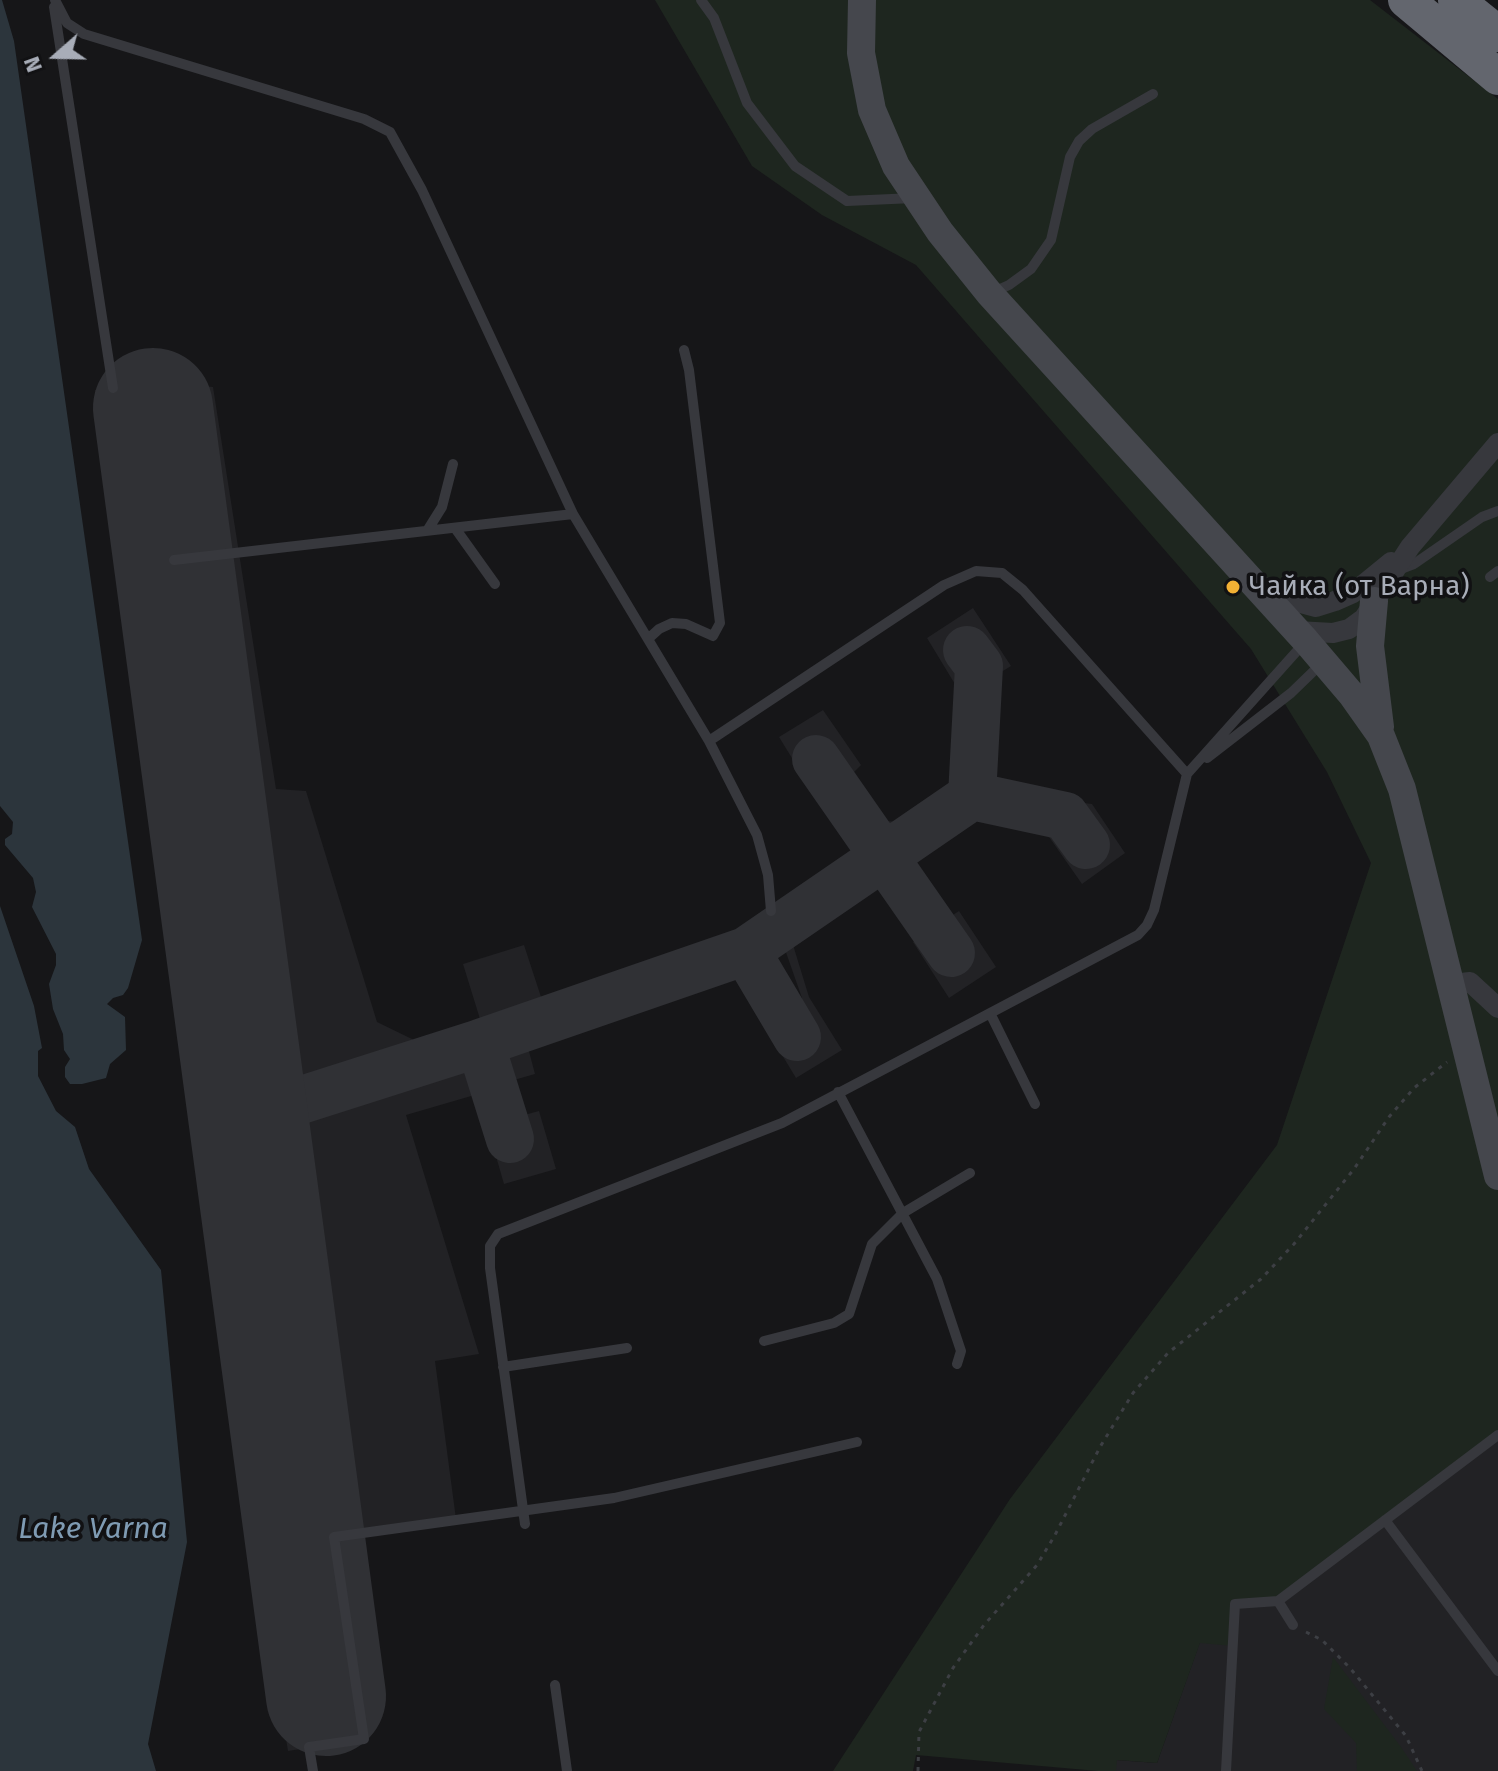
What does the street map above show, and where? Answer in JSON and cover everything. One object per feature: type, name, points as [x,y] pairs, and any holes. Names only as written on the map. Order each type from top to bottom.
[{"type":"highway","points":[[1406,0],[1498,77]]},
{"type":"highway","points":[[1456,0],[1498,34]]},
{"type":"street","points":[[862,0],[861,53],[872,110],[896,166],[916,198],[989,293],[1312,642],[1381,736]]},
{"type":"street","points":[[1312,642],[1349,629],[1364,618],[1410,547],[1498,443]]},
{"type":"street","points":[[1264,593],[1316,607],[1353,593],[1410,547]]},
{"type":"street","points":[[1312,642],[1335,601]]},
{"type":"street","points":[[1374,601],[1370,646],[1381,736],[1402,789],[1498,1176]]},
{"type":"street","points":[[1452,984],[1470,982],[1498,1008]]},
{"type":"lane","points":[[54,0],[67,23],[84,34],[364,119],[390,132],[422,190],[573,514],[709,741],[757,835],[768,875],[771,911]]},
{"type":"lane","points":[[54,0],[113,388]]},
{"type":"lane","points":[[701,0],[714,18],[747,103],[795,166],[847,201],[916,198]]},
{"type":"lane","points":[[60,45],[67,39],[84,34]]},
{"type":"lane","points":[[989,293],[1009,285],[1031,269],[1051,240],[1070,157],[1079,141],[1092,129],[1153,94]]},
{"type":"lane","points":[[648,639],[672,623],[686,624],[713,636],[720,623],[684,350]]},
{"type":"lane","points":[[427,531],[442,507],[453,464]]},
{"type":"lane","points":[[1392,572],[1414,564],[1489,513],[1498,511]]},
{"type":"lane","points":[[174,560],[573,514]]},
{"type":"lane","points":[[455,528],[495,584]]},
{"type":"lane","points":[[709,741],[944,585],[976,571],[1002,573],[1023,590],[1187,774]]},
{"type":"lane","points":[[1187,774],[1291,693],[1312,642]]},
{"type":"lane","points":[[525,1524],[490,1268],[490,1246],[498,1234],[782,1123],[1138,935],[1154,910],[1187,774],[1312,642]]},
{"type":"lane","points":[[990,1013],[1035,1104]]},
{"type":"lane","points":[[838,1092],[937,1279],[961,1351],[957,1364]]},
{"type":"lane","points":[[764,1341],[834,1323],[849,1314],[872,1244],[903,1213],[970,1173]]},
{"type":"lane","points":[[503,1367],[627,1348]]},
{"type":"lane","points":[[1226,1771],[1235,1604],[1278,1601],[1498,1435]]},
{"type":"lane","points":[[313,1771],[309,1747],[364,1739],[334,1537],[614,1498],[857,1442]]},
{"type":"lane","points":[[1385,1520],[1498,1671]]},
{"type":"lane","points":[[1278,1601],[1293,1625]]},
{"type":"lane","points":[[555,1685],[567,1771]]},
{"type":"path","points":[[918,1771],[919,1732],[953,1668],[984,1625],[1037,1565],[1133,1393],[1168,1353],[1261,1279],[1294,1244],[1414,1088],[1446,1062],[1468,1053]]},
{"type":"path","points":[[1293,1625],[1322,1640],[1350,1668],[1406,1736],[1422,1771]]},
{"type":"shaded area","points":[[655,0],[1370,0],[1498,99],[1498,1435],[1278,1601],[1235,1604],[1233,1646],[1200,1643],[1157,1763],[1117,1760],[1116,1771],[1098,1771],[916,1755],[913,1771],[833,1771],[1010,1499],[1277,1145],[1371,863],[1327,772],[1251,649],[916,265],[822,215],[752,166]]},
{"type":"shaded area","points":[[143,380],[213,387],[276,789],[306,791],[377,1022],[414,1040],[480,1019],[463,964],[524,945],[542,1000],[732,938],[783,902],[850,862],[856,834],[828,794],[811,789],[779,737],[823,710],[861,765],[851,775],[884,821],[904,822],[960,781],[967,704],[927,638],[973,608],[1011,666],[998,674],[985,769],[1001,793],[1092,804],[1125,853],[1082,884],[1040,824],[981,810],[918,857],[912,870],[945,920],[959,911],[996,967],[949,998],[913,942],[928,932],[897,888],[865,885],[790,935],[809,997],[842,1050],[796,1078],[764,1025],[774,1018],[751,982],[729,972],[526,1040],[535,1074],[514,1080],[524,1115],[539,1111],[556,1169],[504,1184],[478,1094],[406,1115],[479,1354],[435,1361],[456,1519],[334,1537],[364,1739],[288,1751],[260,1579],[273,1531],[95,390]],"holes":[[[782,941],[802,998],[795,1005],[770,966],[773,948]]]},
{"type":"shaded area","points":[[1498,1435],[1498,1771],[1116,1771],[1116,1760],[1157,1763],[1200,1642],[1235,1604]]},
{"type":"shaded area","points":[[1333,1657],[1417,1771],[1357,1771],[1356,1743],[1324,1709]]},
{"type":"water","points":[[0,0],[14,41],[142,940],[128,988],[123,995],[107,1004],[125,1017],[126,1050],[110,1064],[106,1078],[82,1084],[70,1084],[65,1077],[65,1067],[70,1059],[64,1050],[63,1034],[53,1009],[49,984],[56,965],[56,954],[32,907],[36,892],[33,878],[5,845],[5,839],[12,834],[13,822],[0,806]]},
{"type":"water","name":"Lake Varna","points":[[0,906],[34,1006],[42,1048],[38,1051],[38,1076],[56,1111],[75,1127],[89,1169],[161,1270],[187,1542],[148,1744],[156,1771],[0,1771]]},
{"type":"taxiway","points":[[967,650],[979,666],[972,796]]},
{"type":"taxiway","points":[[816,759],[951,953]]},
{"type":"taxiway","points":[[248,1117],[480,1043],[746,951],[972,796],[1065,816],[1086,845]]},
{"type":"taxiway","points":[[746,951],[797,1037]]},
{"type":"taxiway","points":[[480,1043],[510,1139]]},
{"type":"runway","points":[[153,408],[326,1696]]},
{"type":"place","name":"Чайка (от Варна)","points":[[1233,587]]}]
